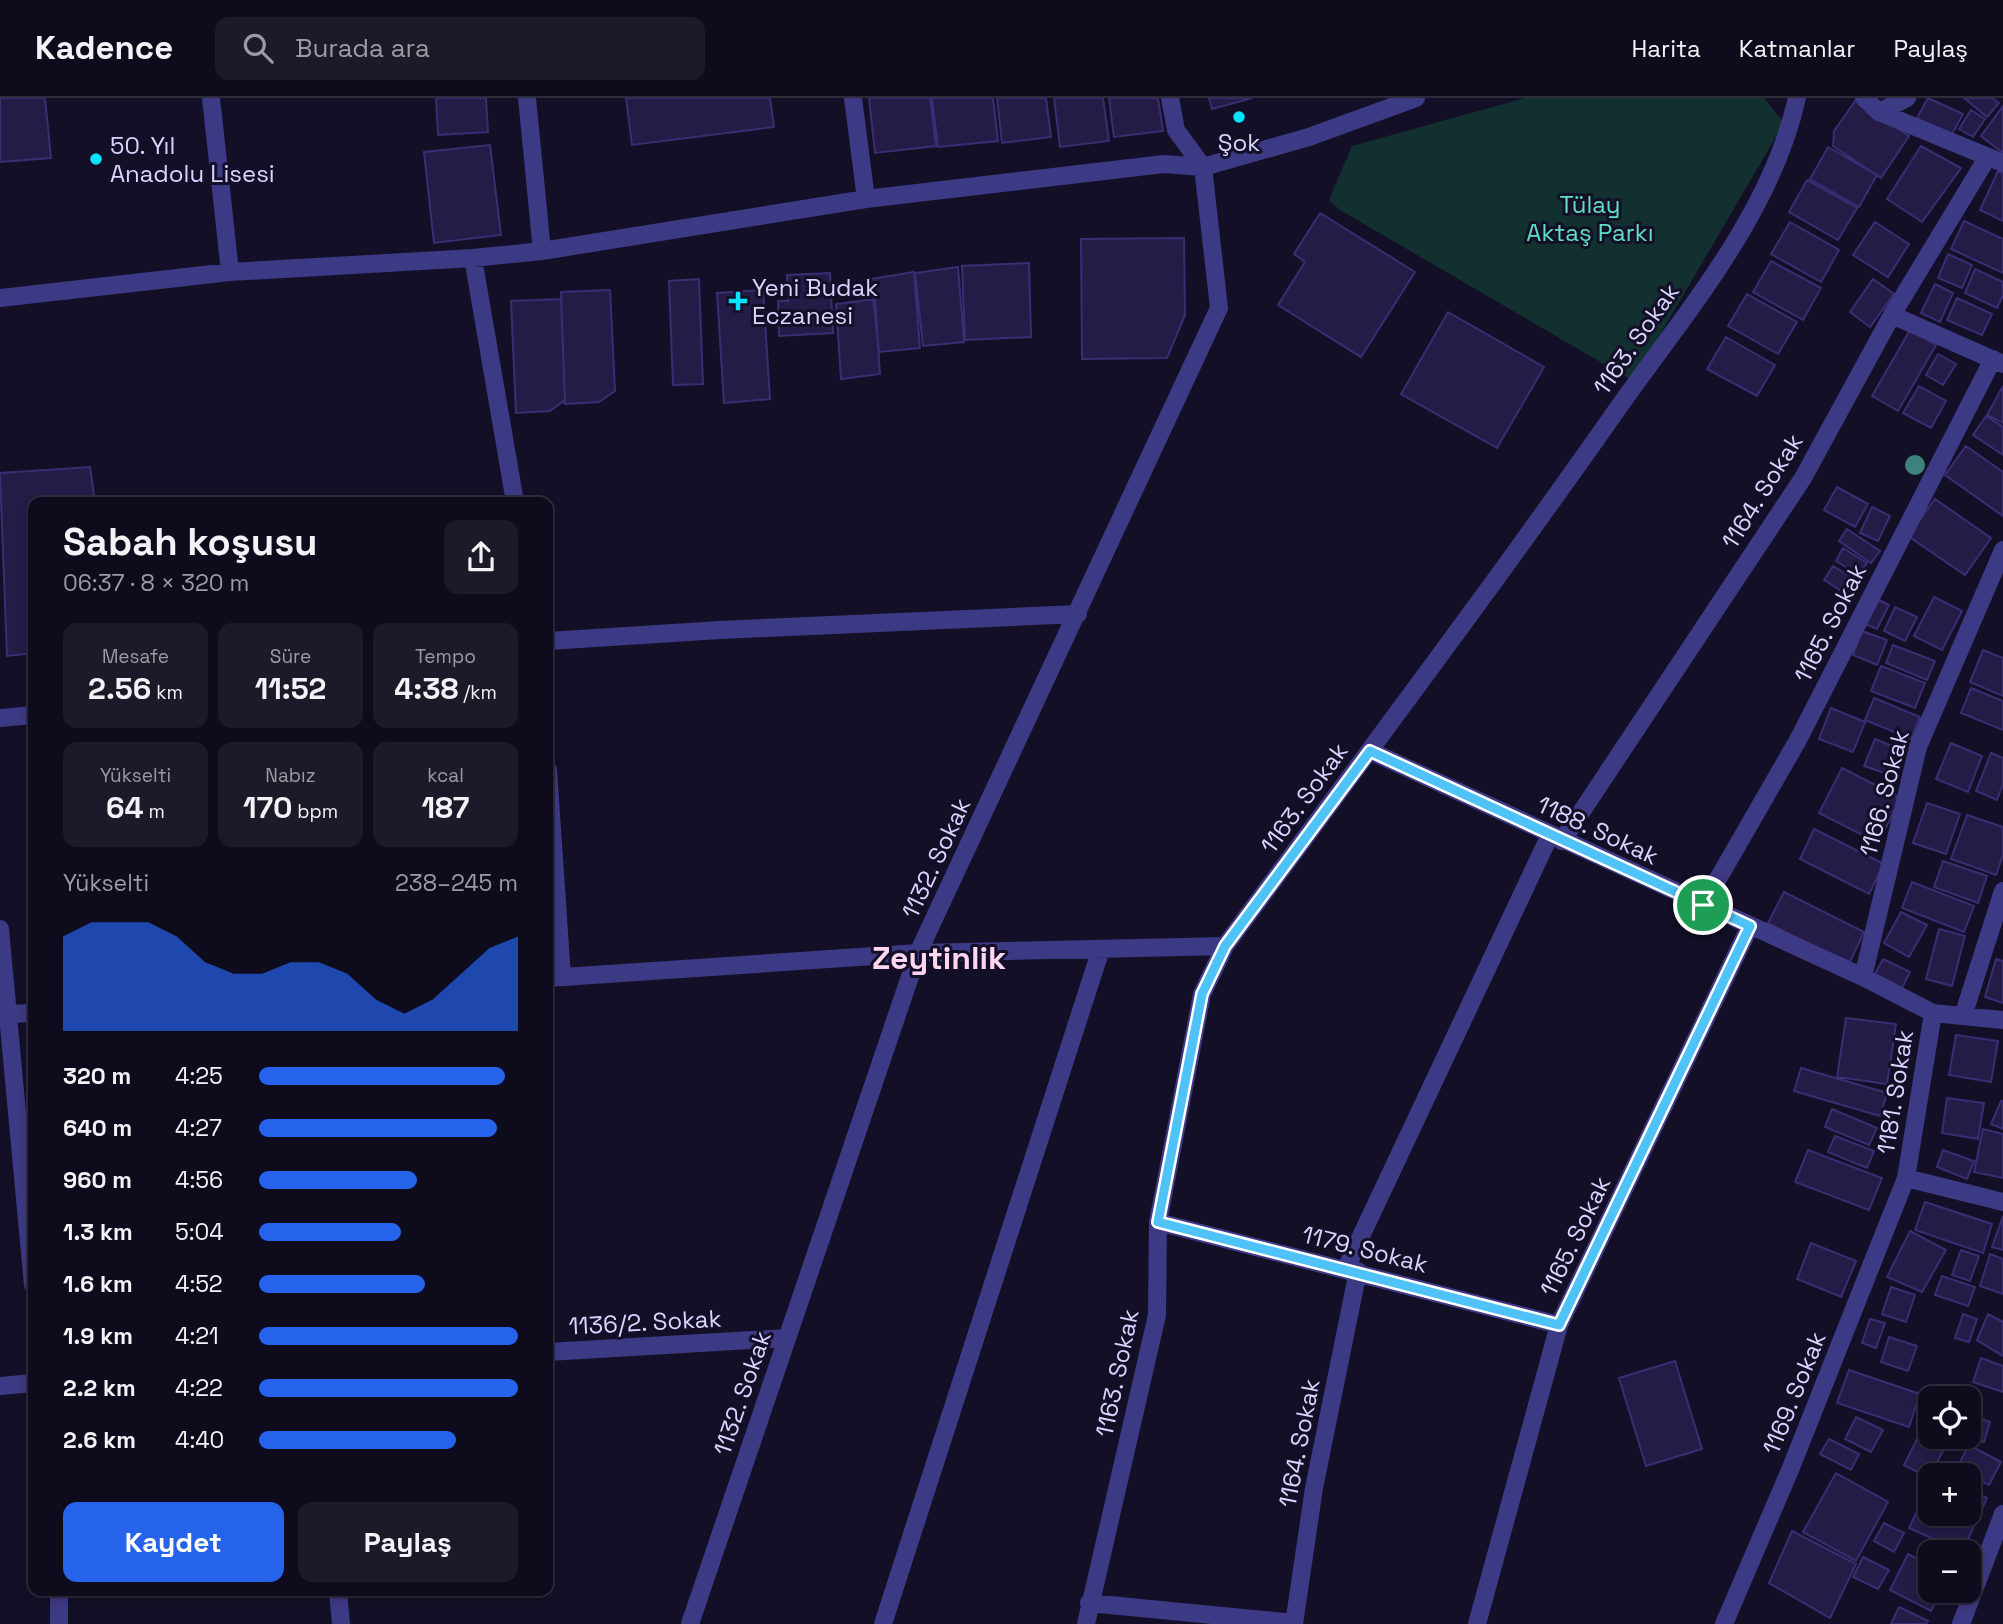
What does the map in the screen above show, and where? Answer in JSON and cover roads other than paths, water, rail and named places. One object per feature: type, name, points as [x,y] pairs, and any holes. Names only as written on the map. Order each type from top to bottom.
[{"type":"street","points":[[211,98],[230,272]]},
{"type":"street","points":[[527,98],[542,250]]},
{"type":"street","points":[[853,98],[866,199]]},
{"type":"street","points":[[1170,98],[1176,130],[1203,167]]},
{"type":"street","points":[[0,298],[230,272],[473,258],[542,250],[866,199],[1164,164],[1203,167],[1309,137],[1416,98]]},
{"type":"street","name":"1163. Sokak","points":[[1086,1624],[1157,1315],[1158,1222],[1202,994],[1225,946],[1496,582],[1746,225],[1788,137],[1797,98]]},
{"type":"street","points":[[1864,98],[1879,112],[1995,160]]},
{"type":"street","points":[[1879,112],[1907,98]]},
{"type":"street","name":"1164. Sokak","points":[[1294,1624],[1314,1488],[1352,1270],[1556,838],[1803,478],[1892,315],[1995,160]]},
{"type":"street","name":"1132. Sokak","points":[[690,1624],[918,953],[1219,308],[1203,167]]},
{"type":"street","points":[[473,258],[514,497]]},
{"type":"street","points":[[1892,315],[1998,362]]},
{"type":"street","name":"1165. Sokak","points":[[1703,905],[1798,740],[1998,362]]},
{"type":"street","name":"1166. Sokak","points":[[1863,977],[1918,747],[2003,550]]},
{"type":"street","points":[[553,641],[733,629],[1077,614]]},
{"type":"street","points":[[0,718],[28,715]]},
{"type":"street","name":"1188. Sokak","points":[[1370,751],[1863,977],[1933,1013],[2003,1020]]},
{"type":"street","points":[[1963,1016],[2003,891]]},
{"type":"street","points":[[553,919],[555,978],[918,953],[1225,946]]},
{"type":"street","name":"1165. Sokak","points":[[1477,1624],[1559,1325],[1750,926]]},
{"type":"street","points":[[0,929],[28,1226]]},
{"type":"street","points":[[883,1624],[1101,949]]},
{"type":"street","points":[[10,1014],[28,1013]]},
{"type":"street","name":"1181. Sokak","points":[[1906,1178],[1933,1013]]},
{"type":"street","points":[[1906,1178],[2003,1202]]},
{"type":"street","name":"1169. Sokak","points":[[1724,1624],[1790,1470],[1906,1178]]},
{"type":"street","name":"1179. Sokak","points":[[1158,1222],[1559,1325]]},
{"type":"street","name":"1136/2. Sokak","points":[[553,1352],[787,1338]]},
{"type":"street","points":[[0,1386],[28,1383]]},
{"type":"street","points":[[1961,1624],[1998,1543],[2003,1514]]},
{"type":"street","points":[[58,1624],[59,1596]]},
{"type":"street","points":[[338,1596],[341,1624]]},
{"type":"street","points":[[1089,1603],[1294,1624]]},
{"type":"place","name":"Şok","points":[[1239,117]]},
{"type":"place","name":"50. Yıl Anadolu Lisesi","points":[[96,159]]},
{"type":"place","name":"Yeni Budak Eczanesi","points":[[738,301]]},
{"type":"district","name":"Zeytinlik","points":[[939,958]]},
{"type":"park label","name":"Tülay Aktaş Parkı","points":[[1590,218]]}]
